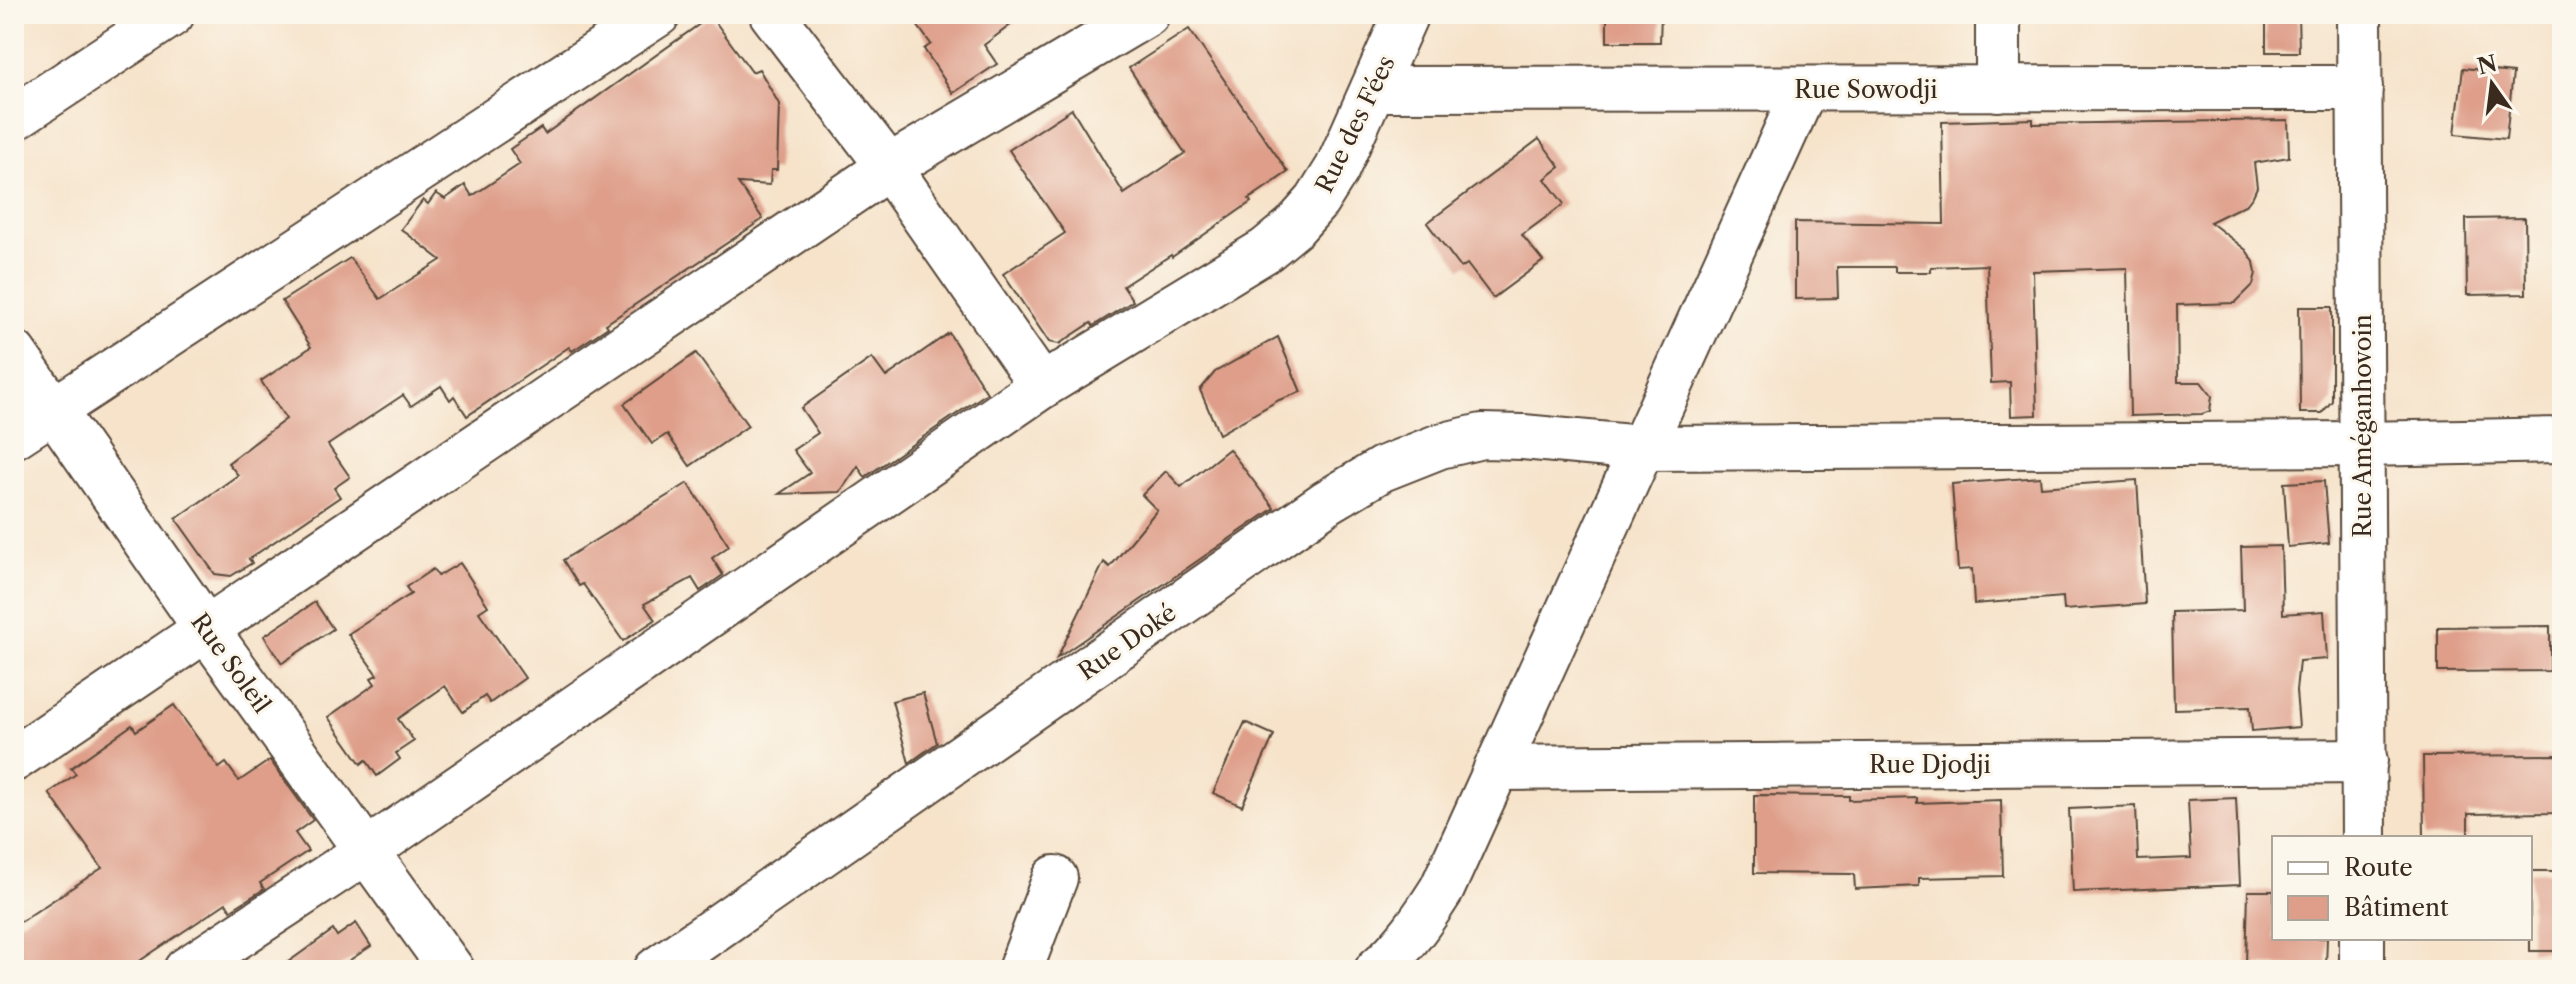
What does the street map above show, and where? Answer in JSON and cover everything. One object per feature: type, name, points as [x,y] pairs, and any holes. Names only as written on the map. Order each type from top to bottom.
[{"type":"street","points":[[14,118],[172,14]]},
{"type":"street","points":[[14,436],[658,14]]},
{"type":"street","points":[[772,14],[889,167],[1042,386]]},
{"type":"street","points":[[14,759],[889,167],[1147,14]]},
{"type":"street","name":"Rue des Fées","points":[[186,970],[367,851],[1042,386],[1266,250],[1294,227],[1317,201],[1337,169],[1406,14]]},
{"type":"street","points":[[1998,14],[1998,89]]},
{"type":"street","name":"Rue Améganhovoin","points":[[2359,14],[2364,836]]},
{"type":"street","name":"Rue Sowodji","points":[[1373,89],[2360,88]]},
{"type":"street","points":[[1377,970],[1393,957],[1419,925],[1442,889],[1805,89]]},
{"type":"street","name":"Rue Soleil","points":[[14,353],[207,630],[452,970]]},
{"type":"street","name":"Rue Doké","points":[[656,970],[1327,502],[1382,469],[1440,446],[1482,436],[1641,448],[2562,440]]},
{"type":"street","name":"Rue Djodji","points":[[1496,768],[2365,761]]},
{"type":"street","points":[[1020,970],[1055,878]]},
{"type":"street","points":[[2362,940],[2362,970]]},
{"type":"building","points":[[909,14],[1025,14],[984,45],[997,64],[953,93],[924,49],[931,44]]},
{"type":"building","points":[[1607,14],[1661,14],[1660,42],[1607,42]]},
{"type":"building","points":[[2266,14],[2298,14],[2299,52],[2266,52]]},
{"type":"building","points":[[711,16],[752,72],[759,69],[779,104],[777,170],[771,170],[770,185],[738,183],[763,219],[606,324],[608,327],[572,351],[569,347],[467,416],[454,396],[450,400],[441,386],[411,406],[403,395],[328,445],[350,477],[334,488],[340,497],[249,559],[252,563],[231,576],[215,574],[176,519],[238,475],[228,463],[286,419],[261,381],[311,347],[282,301],[350,258],[380,299],[441,260],[401,229],[423,200],[428,204],[436,193],[445,199],[465,185],[472,196],[520,164],[510,149],[541,128],[545,134]]},
{"type":"building","points":[[1189,29],[1288,172],[1172,257],[1123,286],[1133,301],[1059,344],[1049,342],[1003,274],[1065,233],[1009,150],[1072,109],[1124,194],[1185,153],[1129,68]]},
{"type":"building","points":[[2463,68],[2513,73],[2506,139],[2455,134]]},
{"type":"building","points":[[2033,119],[2033,124],[2288,120],[2289,157],[2254,163],[2257,187],[2253,196],[2247,204],[2210,222],[2246,250],[2254,262],[2256,273],[2253,285],[2235,303],[2177,305],[2178,382],[2201,382],[2212,396],[2210,411],[2202,414],[2130,416],[2127,268],[2033,271],[2037,415],[2011,416],[2010,382],[1991,383],[1987,265],[1931,267],[1931,272],[1895,272],[1895,267],[1837,267],[1838,298],[1795,299],[1795,222],[1944,224],[1942,122]]},
{"type":"building","points":[[1539,139],[1560,167],[1545,179],[1564,204],[1522,235],[1543,261],[1493,298],[1467,264],[1461,268],[1427,223]]},
{"type":"building","points":[[2525,218],[2526,294],[2467,295],[2466,219]]},
{"type":"building","points":[[2299,307],[2332,307],[2332,401],[2322,413],[2300,413]]},
{"type":"building","points":[[949,333],[987,393],[865,477],[858,466],[840,492],[779,494],[810,473],[793,450],[818,433],[801,408],[872,358],[886,377]]},
{"type":"building","points":[[1278,337],[1301,392],[1279,400],[1219,434],[1200,390],[1215,372]]},
{"type":"building","points":[[696,353],[748,426],[690,466],[667,434],[652,444],[624,404]]},
{"type":"building","points":[[1229,449],[1274,508],[1057,658],[1104,562],[1110,567],[1157,510],[1142,495],[1166,471],[1181,487]]},
{"type":"building","points":[[2040,477],[2041,487],[2137,480],[2145,604],[2064,610],[2063,597],[1974,604],[1972,569],[1958,570],[1952,484]]},
{"type":"building","points":[[2324,481],[2329,543],[2288,547],[2284,483]]},
{"type":"building","points":[[688,483],[729,546],[712,558],[723,575],[700,591],[692,578],[644,604],[655,620],[623,641],[583,584],[579,586],[563,560]]},
{"type":"building","points":[[2281,546],[2283,614],[2324,611],[2327,659],[2299,661],[2296,691],[2299,727],[2252,731],[2250,707],[2174,709],[2172,612],[2243,610],[2241,547]]},
{"type":"building","points":[[460,563],[488,606],[479,612],[525,678],[490,703],[485,696],[463,712],[445,686],[398,719],[414,741],[396,753],[400,759],[377,776],[366,760],[361,764],[328,717],[375,684],[371,678],[377,675],[348,634],[411,594],[406,587],[433,569],[438,576]]},
{"type":"building","points":[[315,602],[333,629],[282,663],[264,636]]},
{"type":"building","points":[[2550,626],[2550,671],[2438,672],[2438,627]]},
{"type":"building","points":[[923,693],[937,743],[909,763],[892,701]]},
{"type":"building","points":[[174,705],[219,768],[226,763],[239,781],[270,760],[313,820],[295,833],[308,851],[260,883],[264,889],[231,910],[226,903],[126,970],[14,970],[14,926],[102,868],[49,793],[76,774],[71,768],[132,725],[136,731]]},
{"type":"building","points":[[1245,722],[1274,735],[1242,806],[1213,793]]},
{"type":"building","points":[[2562,755],[2562,813],[2468,814],[2468,836],[2424,836],[2423,756]]},
{"type":"building","points":[[1754,795],[1849,796],[1849,800],[1917,798],[1917,803],[2001,800],[2003,876],[1919,878],[1919,886],[1855,889],[1854,874],[1754,873]]},
{"type":"building","points":[[2236,798],[2240,885],[2073,892],[2069,809],[2136,806],[2138,860],[2191,858],[2188,800]]},
{"type":"building","points":[[2532,871],[2560,871],[2560,951],[2530,951]]},
{"type":"building","points":[[2248,891],[2272,891],[2272,940],[2327,940],[2326,967],[2246,965]]},
{"type":"building","points":[[356,923],[371,946],[335,970],[277,970],[333,930],[337,936]]}]
